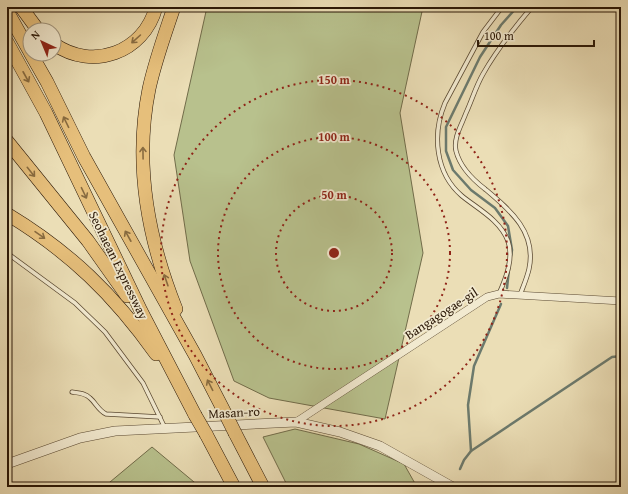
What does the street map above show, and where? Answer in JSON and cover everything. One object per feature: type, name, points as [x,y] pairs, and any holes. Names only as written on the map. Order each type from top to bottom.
[{"type":"highway","points":[[20,7],[32,22]]},
{"type":"highway","points":[[62,49],[81,56],[96,58],[111,55],[126,48],[142,34],[150,22],[156,7]]},
{"type":"highway","name":"Seohaean Expressway","points":[[7,11],[22,37]]},
{"type":"highway","points":[[171,11],[150,88],[143,130],[143,166],[149,219],[156,249],[172,299],[195,356]]},
{"type":"highway","name":"Seohaean Expressway","points":[[7,42],[46,113],[141,310],[195,416],[234,487]]},
{"type":"highway","name":"Seohaean Expressway","points":[[36,62],[84,157],[195,356],[263,487]]},
{"type":"highway","points":[[7,141],[88,241],[120,286],[144,323],[195,416]]},
{"type":"highway","points":[[7,214],[57,248],[85,271],[111,298],[140,332],[162,363],[195,416]]},
{"type":"street","name":"Bangagogae-gil","points":[[296,422],[487,297],[499,294],[621,301]]},
{"type":"street","name":"Masan-ro","points":[[7,464],[80,438],[115,431],[296,422],[340,432],[380,446],[453,487]]},
{"type":"lane","points":[[499,294],[507,276],[510,249],[508,240],[504,232],[497,224],[462,196],[452,185],[441,164],[437,140],[438,124],[445,103],[483,32],[502,7]]},
{"type":"lane","points":[[520,295],[530,268],[530,253],[526,233],[514,214],[477,184],[469,175],[459,159],[456,150],[456,143],[458,132],[483,75],[502,43],[532,7]]},
{"type":"lane","points":[[7,253],[75,303],[105,332],[143,383],[165,428]]},
{"type":"lane","points":[[72,392],[89,397],[98,409],[106,414],[160,417]]},
{"type":"green space","points":[[207,7],[423,7],[400,113],[423,253],[385,419],[269,398],[234,381],[190,261],[174,155]]},
{"type":"green space","points":[[295,429],[359,444],[404,464],[417,487],[288,487],[263,437]]},
{"type":"green space","points":[[152,447],[200,487],[104,487]]},
{"type":"waterway","points":[[511,256],[512,250],[508,226],[495,208],[471,190],[453,170],[446,151],[446,127],[480,57],[501,25],[517,7]]},
{"type":"waterway","points":[[507,288],[509,269]]},
{"type":"waterway","points":[[460,469],[464,460],[471,451],[468,405],[474,366],[501,304]]},
{"type":"waterway","points":[[471,451],[612,357],[621,356]]}]
